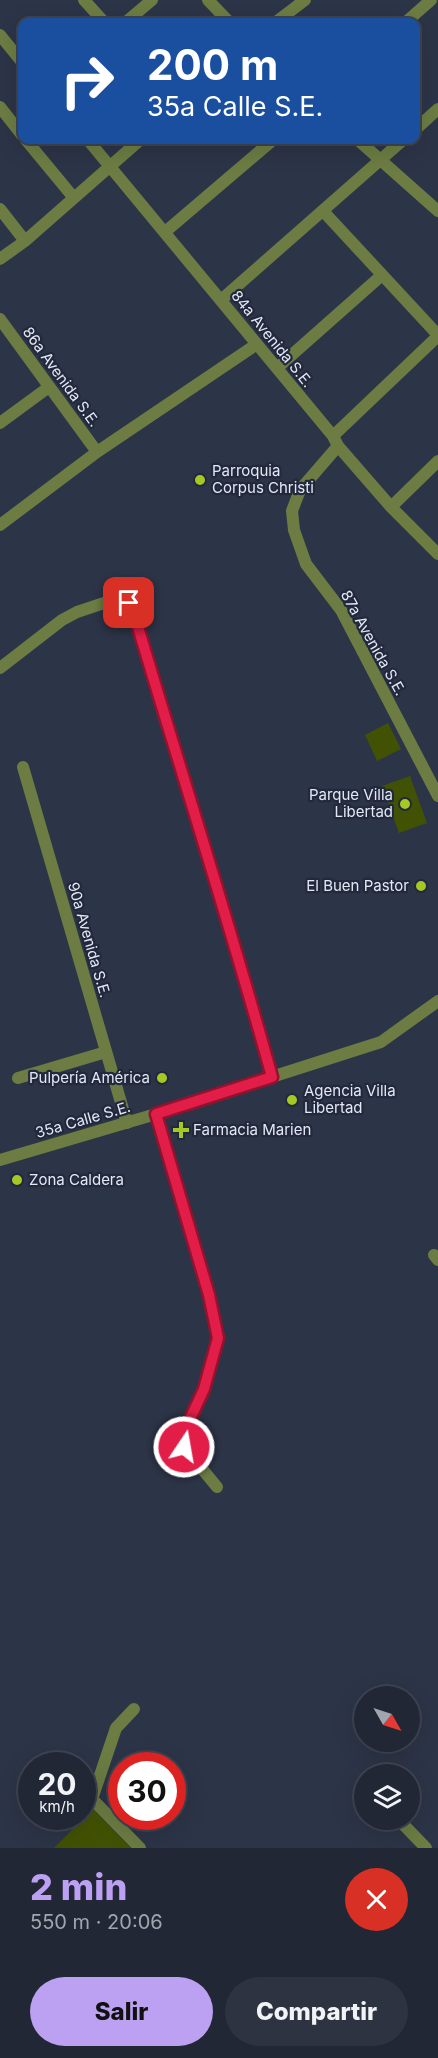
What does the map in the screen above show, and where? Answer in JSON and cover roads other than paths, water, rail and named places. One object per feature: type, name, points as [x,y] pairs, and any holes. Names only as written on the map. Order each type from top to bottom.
[{"type":"street","points":[[84,0],[100,18]]},
{"type":"street","points":[[131,18],[152,0]]},
{"type":"street","points":[[208,0],[225,18]]},
{"type":"street","points":[[281,18],[304,0]]},
{"type":"street","points":[[411,18],[431,0]]},
{"type":"street","points":[[0,36],[18,57]]},
{"type":"street","points":[[0,107],[18,130]]},
{"type":"street","points":[[420,125],[438,109]]},
{"type":"street","points":[[29,144],[74,198]]},
{"type":"street","name":"84a Avenida S.E.","points":[[92,144],[391,507],[438,554]]},
{"type":"street","points":[[0,259],[25,241],[135,144]]},
{"type":"street","points":[[165,232],[268,144]]},
{"type":"street","points":[[362,144],[438,211]]},
{"type":"street","points":[[221,300],[398,144]]},
{"type":"street","points":[[0,210],[25,241]]},
{"type":"street","points":[[323,211],[438,336]]},
{"type":"street","points":[[277,368],[382,275]]},
{"type":"street","name":"86a Avenida S.E.","points":[[0,319],[97,452]]},
{"type":"street","name":"87a Avenida S.E.","points":[[438,336],[336,441],[300,490],[292,511],[294,530],[306,564],[341,610],[438,796]]},
{"type":"street","points":[[0,525],[97,452],[257,344]]},
{"type":"street","points":[[0,423],[49,387]]},
{"type":"street","points":[[391,507],[438,461]]},
{"type":"street","points":[[0,668],[62,620],[77,612],[116,599],[123,599],[129,603],[185,779],[272,1077]]},
{"type":"street","name":"90a Avenida S.E.","points":[[22,767],[127,1123]]},
{"type":"street","name":"35a Calle S.E.","points":[[0,1160],[127,1123],[381,1042],[438,1001]]},
{"type":"street","points":[[18,1078],[106,1052]]},
{"type":"street","points":[[156,1114],[209,1295],[218,1338],[204,1389],[183,1439],[184,1447],[217,1488]]},
{"type":"street","points":[[134,1709],[116,1728],[92,1799],[140,1848]]},
{"type":"street","points":[[409,1830],[426,1848]]},
{"type":"place","name":"Parroquia Corpus Christi","points":[[200,480]]},
{"type":"place","name":"Parque Villa Libertad","points":[[405,804]]},
{"type":"place","name":"El Buen Pastor","points":[[421,886]]},
{"type":"place","name":"Pulpería América","points":[[162,1078]]},
{"type":"place","name":"Agencia Villa Libertad","points":[[292,1100]]},
{"type":"place","name":"Farmacia Marien","points":[[181,1130]]},
{"type":"place","name":"Zona Caldera","points":[[17,1180]]}]
